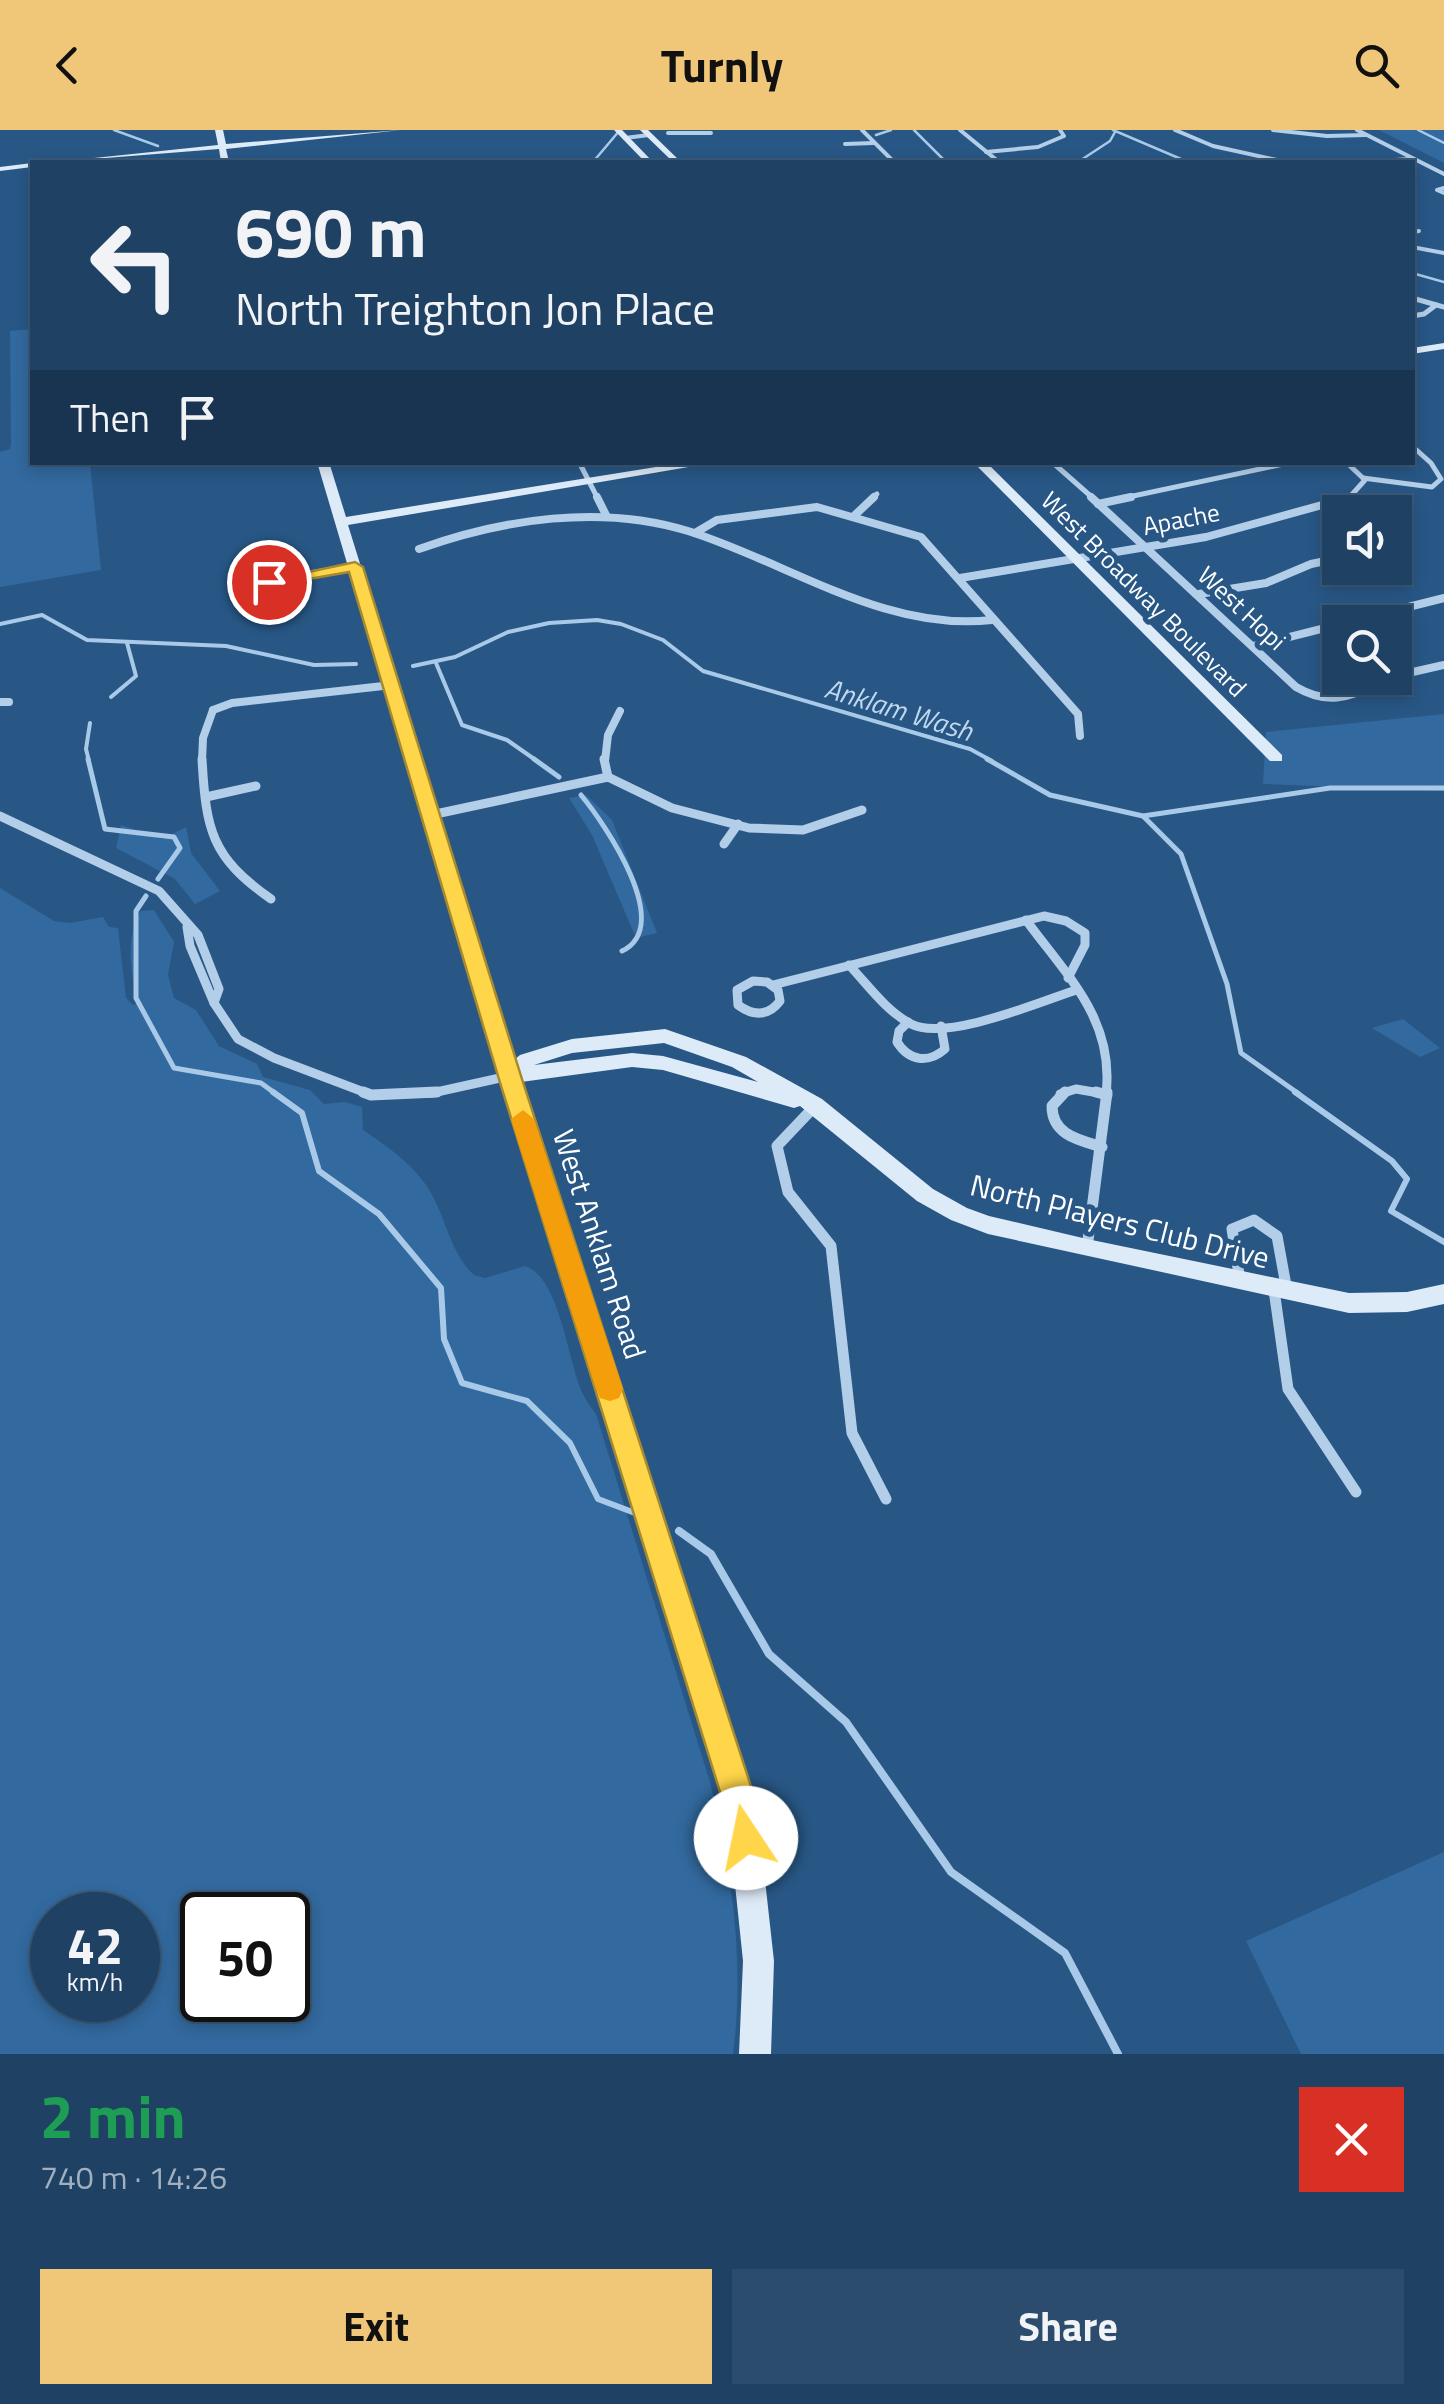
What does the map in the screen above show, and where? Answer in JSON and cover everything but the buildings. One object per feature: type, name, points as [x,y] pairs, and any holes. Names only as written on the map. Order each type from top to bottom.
[{"type":"main road","points":[[224,160],[232,148],[249,144],[397,130]]},
{"type":"main road","points":[[646,133],[675,160]]},
{"type":"main road","points":[[621,134],[647,160]]},
{"type":"main road","points":[[81,160],[189,150],[215,136],[249,144]]},
{"type":"main road","points":[[215,136],[224,160]]},
{"type":"main road","points":[[156,153],[206,153],[224,160]]},
{"type":"main road","points":[[0,168],[30,165]]},
{"type":"main road","points":[[1415,351],[1444,346]]},
{"type":"main road","name":"West Anklam Road","points":[[324,465],[509,1076],[742,1808],[755,1899],[761,2010],[755,2054]]},
{"type":"main road","points":[[342,522],[694,465]]},
{"type":"main road","name":"West Broadway Boulevard","points":[[982,465],[1276,758]]},
{"type":"main road","name":"North Players Club Drive","points":[[509,1076],[632,1060],[663,1063],[815,1105],[925,1195],[988,1225],[1280,1291],[1350,1303],[1407,1302],[1444,1294]]},
{"type":"street","points":[[862,130],[892,160]]},
{"type":"street","points":[[960,130],[996,160]]},
{"type":"street","points":[[986,152],[1039,149],[1064,136],[1060,130]]},
{"type":"street","points":[[1175,130],[1213,146],[1281,160]]},
{"type":"street","points":[[1273,130],[1316,137],[1366,135]]},
{"type":"street","points":[[1357,130],[1444,174]]},
{"type":"street","points":[[621,134],[646,133]]},
{"type":"street","points":[[668,133],[711,133]]},
{"type":"street","points":[[845,144],[873,143]]},
{"type":"street","points":[[1390,160],[1414,158]]},
{"type":"street","points":[[1415,247],[1444,253]]},
{"type":"street","points":[[1415,299],[1440,305]]},
{"type":"street","points":[[1415,315],[1440,305]]},
{"type":"street","points":[[1349,465],[1363,478],[1437,485],[1440,479],[1432,463],[1415,449]]},
{"type":"street","points":[[581,465],[607,518]]},
{"type":"street","name":"West Hopi","points":[[1054,465],[1296,687],[1317,699],[1349,695]]},
{"type":"street","points":[[1098,504],[1279,465]]},
{"type":"street","name":"Apache","points":[[960,578],[1206,538],[1264,518],[1348,500],[1363,478]]},
{"type":"street","points":[[855,515],[876,494]]},
{"type":"street","points":[[695,533],[718,520],[797,507],[855,515],[921,537],[1078,714],[1080,736]]},
{"type":"street","points":[[419,549],[450,536],[556,519],[607,518],[695,533],[768,565],[919,618],[964,624],[992,620]]},
{"type":"street","points":[[1199,594],[1266,583],[1322,562]]},
{"type":"street","points":[[269,582],[355,567]]},
{"type":"street","points":[[1254,646],[1307,636],[1361,614],[1444,598]]},
{"type":"street","points":[[1412,673],[1444,666]]},
{"type":"street","points":[[272,899],[223,858],[214,838],[206,797],[204,723],[208,709],[232,702],[392,685]]},
{"type":"street","points":[[620,711],[605,734],[602,758],[608,777],[642,799],[738,824],[794,831],[838,822],[862,810]]},
{"type":"street","points":[[432,815],[608,777]]},
{"type":"street","points":[[206,797],[256,786]]},
{"type":"street","points":[[0,816],[159,891],[187,927],[190,946],[214,1004],[238,1039],[274,1058],[370,1095],[432,1093],[509,1076]]},
{"type":"street","points":[[724,844],[738,824]]},
{"type":"street","points":[[773,985],[780,995],[772,1010],[750,1013],[736,1000],[737,990],[746,982],[760,980],[773,985],[1044,916],[1066,921],[1085,932],[1085,945],[1068,978]]},
{"type":"street","points":[[1026,920],[1096,1018],[1110,1062],[1087,1248]]},
{"type":"street","points":[[850,964],[908,1022],[919,1028],[942,1026],[1076,990]]},
{"type":"street","points":[[908,1022],[899,1031],[896,1042],[904,1054],[919,1060],[935,1058],[945,1049],[942,1026]]},
{"type":"street","points":[[1102,1146],[1060,1130],[1051,1106],[1055,1098],[1070,1090],[1107,1095]]},
{"type":"street","points":[[815,1105],[777,1146],[788,1192],[831,1246],[852,1434],[886,1499]]},
{"type":"street","points":[[1241,1282],[1230,1236],[1237,1224],[1254,1220],[1277,1236],[1288,1389],[1356,1492]]},
{"type":"shaded area","points":[[1379,130],[1444,130],[1444,163]]},
{"type":"shaded area","points":[[30,329],[30,465],[90,465],[101,570],[0,587],[0,452],[10,449],[11,443],[10,331]]},
{"type":"shaded area","points":[[1444,714],[1444,791],[1263,784],[1266,732]]},
{"type":"shaded area","points":[[586,795],[612,820],[657,933],[636,938],[592,835],[569,798]]},
{"type":"shaded area","points":[[121,825],[163,839],[186,827],[191,853],[220,891],[195,904],[175,879],[116,848]]},
{"type":"shaded area","points":[[0,888],[54,921],[70,923],[103,917],[109,927],[118,928],[126,998],[133,1005],[137,1003],[131,967],[132,934],[140,911],[154,910],[174,942],[168,975],[174,998],[196,1010],[219,1046],[257,1064],[263,1077],[310,1090],[324,1104],[345,1102],[362,1107],[363,1130],[401,1158],[425,1183],[460,1257],[474,1275],[485,1278],[525,1266],[547,1286],[583,1394],[596,1414],[710,1782],[725,1849],[737,1951],[733,2054],[0,2054]]},
{"type":"shaded area","points":[[1403,1019],[1440,1048],[1420,1057],[1372,1028]]},
{"type":"shaded area","points":[[1444,1852],[1444,2054],[1301,2054],[1246,1941]]},
{"type":"waterway","points":[[114,130],[158,146]]},
{"type":"waterway","points":[[595,160],[620,130]]},
{"type":"waterway","points":[[876,135],[891,130]]},
{"type":"waterway","points":[[914,130],[944,160]]},
{"type":"waterway","points":[[1113,130],[1183,160]]},
{"type":"waterway","points":[[1418,130],[1444,143]]},
{"type":"waterway","points":[[1081,160],[1110,141],[1115,132]]},
{"type":"waterway","points":[[1415,274],[1444,282]]},
{"type":"waterway","name":"Anklam Wash","points":[[0,624],[42,615],[87,640],[226,646],[314,665],[356,664]]},
{"type":"waterway","name":"Anklam Wash","points":[[413,666],[455,657],[508,632],[549,623],[597,620],[621,624],[663,640],[703,671],[970,749],[992,761]]},
{"type":"waterway","points":[[111,697],[136,676],[127,643]]},
{"type":"waterway","points":[[436,663],[462,725],[507,740],[537,761]]},
{"type":"waterway","points":[[89,761],[86,749],[90,723]]},
{"type":"waterway","points":[[88,759],[105,829],[174,837],[180,848],[158,879]]},
{"type":"waterway","points":[[534,759],[559,777]]},
{"type":"waterway","name":"Anklam Wash","points":[[987,759],[1050,795],[1143,816],[1330,788],[1444,788]]},
{"type":"waterway","points":[[581,795],[618,851],[639,898],[641,920],[636,938],[622,951]]},
{"type":"waterway","points":[[1144,817],[1181,854],[1227,984],[1241,1053],[1299,1094]]},
{"type":"waterway","points":[[146,896],[136,911],[136,998],[174,1068],[261,1083],[276,1094]]},
{"type":"waterway","points":[[273,1092],[302,1113],[319,1171],[379,1214],[441,1288],[444,1339],[462,1383],[527,1401],[570,1443],[598,1499],[635,1513]]},
{"type":"waterway","points":[[1295,1092],[1392,1161],[1407,1179],[1391,1211],[1444,1242]]},
{"type":"waterway","points":[[679,1531],[711,1554],[769,1654],[846,1722],[951,1872],[1065,1953],[1118,2054]]},
{"type":"slow traffic","points":[[523,1119],[610,1389]]},
{"type":"route","points":[[269,582],[355,567],[509,1076],[742,1808],[746,1838]]}]
